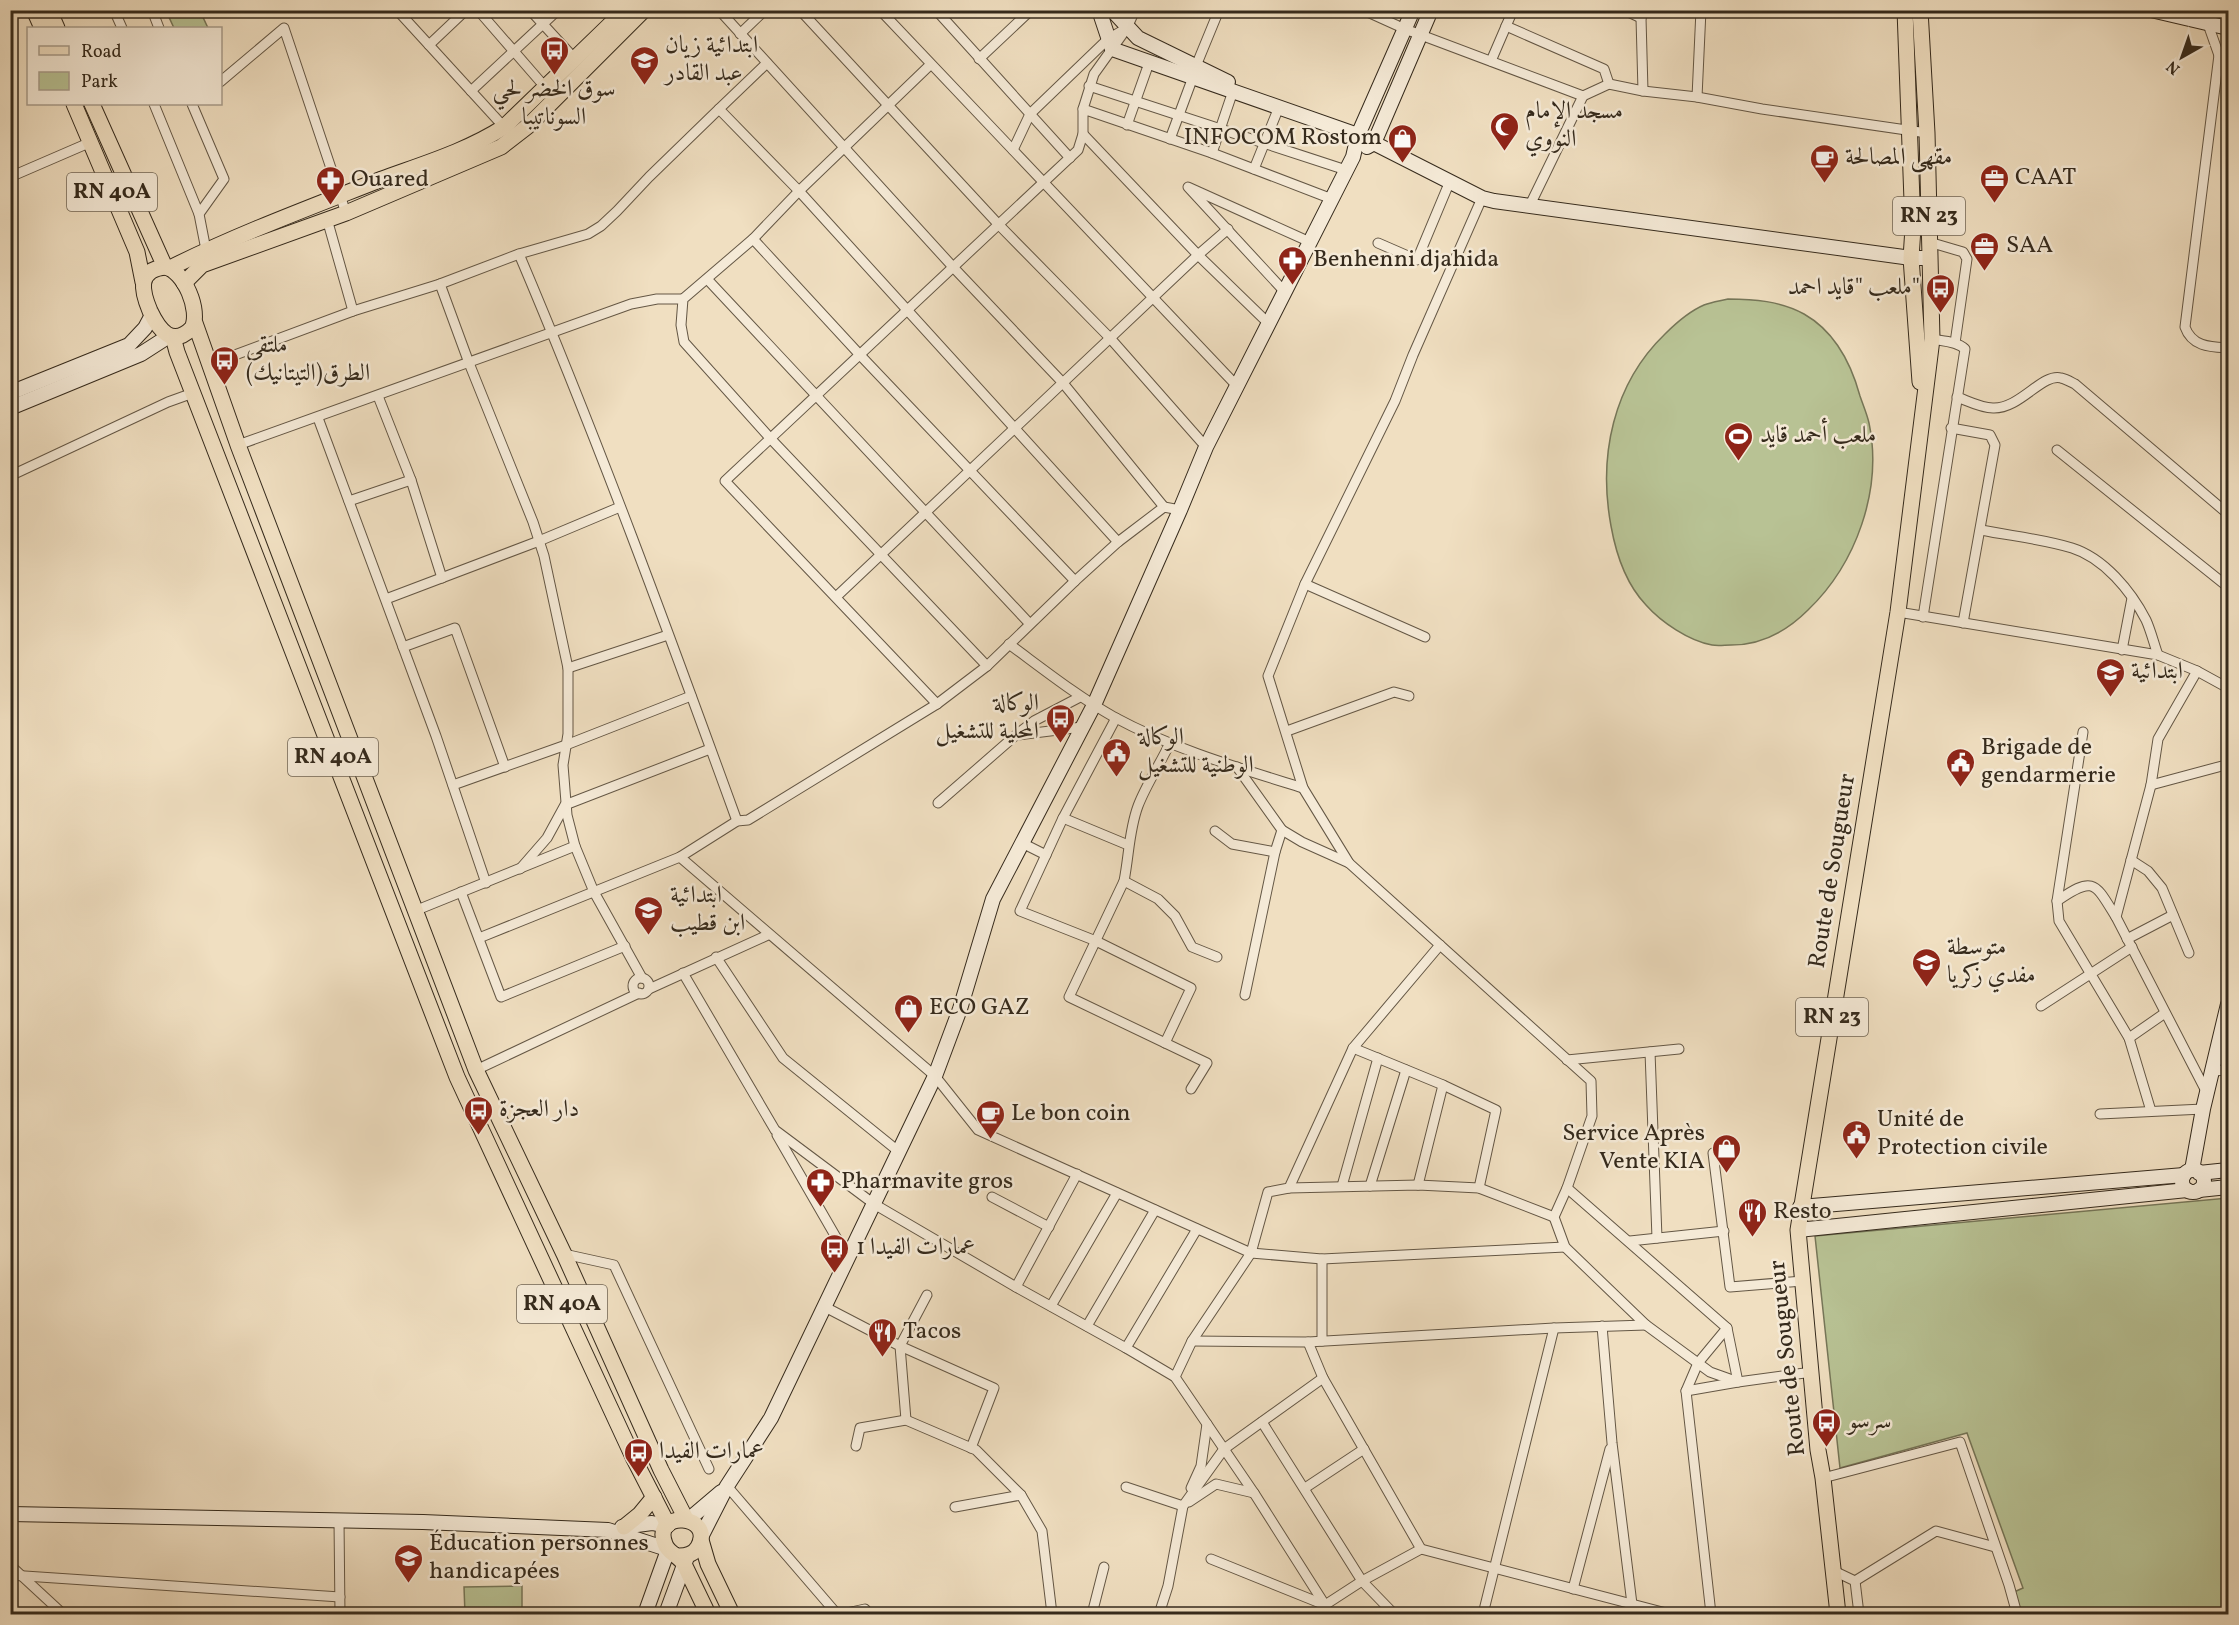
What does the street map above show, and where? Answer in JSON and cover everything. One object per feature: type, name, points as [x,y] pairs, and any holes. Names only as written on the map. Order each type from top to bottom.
[{"type":"main road","points":[[34,10],[42,27]]},
{"type":"main road","points":[[49,10],[57,27]]},
{"type":"main road","points":[[184,283],[202,265],[346,213],[501,147],[528,126],[644,10]]},
{"type":"main road","name":"RN 23","points":[[1905,10],[1911,131],[1913,228],[1911,258],[1923,421]]},
{"type":"main road","name":"RN 23","points":[[1920,10],[1927,133],[1932,339],[1923,421]]},
{"type":"main road","points":[[167,267],[178,273],[196,312],[195,323],[187,334],[171,336],[159,328],[143,294],[144,282],[152,271],[167,267],[340,195],[482,141],[504,127],[621,12]]},
{"type":"main road","name":"RN 40A","points":[[74,105],[137,252],[144,282]]},
{"type":"main road","name":"RN 40A","points":[[92,105],[167,267]]},
{"type":"main road","name":"RN 40A","points":[[195,323],[238,445],[417,910],[476,1070],[564,1254],[661,1470],[687,1519]]},
{"type":"main road","name":"RN 40A","points":[[171,336],[457,1077],[668,1525]]},
{"type":"main road","name":"Route de Sougueur","points":[[1838,1614],[1818,1450],[1798,1230],[1898,612],[1923,421]]},
{"type":"main road","points":[[624,1527],[640,1514],[654,1497]]},
{"type":"main road","points":[[708,1614],[677,1555],[663,1537],[668,1525],[676,1520],[687,1519],[698,1528],[708,1564],[732,1614]]},
{"type":"main road","points":[[677,1555],[697,1550],[701,1538]]},
{"type":"street","points":[[114,10],[122,27]]},
{"type":"street","points":[[152,10],[159,27]]},
{"type":"street","points":[[397,10],[504,127]]},
{"type":"street","points":[[429,45],[466,10]]},
{"type":"street","points":[[478,10],[545,87]]},
{"type":"street","points":[[530,10],[575,59]]},
{"type":"street","points":[[471,91],[558,10]]},
{"type":"street","points":[[719,10],[953,267],[1063,383],[1164,507],[1180,510]]},
{"type":"street","points":[[740,34],[765,10]]},
{"type":"street","points":[[800,10],[999,225],[1110,339],[1206,447]]},
{"type":"street","points":[[880,10],[1236,385]]},
{"type":"street","points":[[936,10],[1070,158]]},
{"type":"street","points":[[979,59],[1031,10]]},
{"type":"street","points":[[937,704],[725,481],[1078,150],[1083,134],[1083,109],[1089,86],[1110,44],[1099,10]]},
{"type":"street","points":[[1112,10],[1138,38],[1194,72],[1233,91],[1358,135],[1482,198],[1911,258],[1929,258]]},
{"type":"street","points":[[1013,150],[1030,114],[1127,28],[1135,10]]},
{"type":"street","points":[[1170,139],[1219,10]]},
{"type":"street","points":[[1363,10],[1405,29],[1583,96]]},
{"type":"street","points":[[701,1538],[728,1486],[771,1419],[935,1076],[960,1009],[993,898],[1094,705],[1206,447],[1267,322],[1353,157],[1358,135],[1413,10]]},
{"type":"street","points":[[1353,157],[1374,143],[1431,10]]},
{"type":"street","points":[[1491,61],[1513,10]]},
{"type":"street","points":[[1624,10],[1641,14],[1643,91]]},
{"type":"street","points":[[1697,97],[1701,10]]},
{"type":"street","points":[[2151,10],[2205,17],[2229,28]]},
{"type":"street","points":[[2218,10],[2229,13]]},
{"type":"street","points":[[2205,17],[2229,81]]},
{"type":"street","points":[[1506,26],[1604,69],[1609,84]]},
{"type":"street","points":[[222,80],[284,28],[346,213]]},
{"type":"street","points":[[1110,44],[1149,63],[1194,72],[1279,107]]},
{"type":"street","points":[[2219,55],[2185,327],[2187,335],[2204,346],[2229,348]]},
{"type":"street","points":[[208,365],[353,311],[440,284],[519,254],[577,238],[601,226],[766,63]]},
{"type":"street","points":[[1127,125],[1149,63]]},
{"type":"street","points":[[238,445],[632,304],[657,299],[683,299],[753,239],[843,147],[930,65]]},
{"type":"street","points":[[1530,205],[1583,96],[1609,84],[1927,133]]},
{"type":"street","points":[[1089,86],[1346,170]]},
{"type":"street","points":[[1212,153],[1233,91]]},
{"type":"street","points":[[154,105],[199,214],[206,250]]},
{"type":"street","points":[[193,105],[224,179],[199,214]]},
{"type":"street","points":[[1254,169],[1279,107]]},
{"type":"street","points":[[719,109],[799,191],[1118,542]]},
{"type":"street","points":[[1083,109],[1212,153],[1332,199]]},
{"type":"street","points":[[1083,134],[1198,255],[1267,322]]},
{"type":"street","points":[[10,177],[91,142]]},
{"type":"street","points":[[1378,243],[1417,260],[1450,181]]},
{"type":"street","points":[[1284,291],[1188,187],[1310,243]]},
{"type":"street","points":[[1482,198],[1395,401],[1305,584],[1268,676],[1303,788],[1349,863],[1591,1082],[1592,1116],[1567,1188],[1554,1217],[1565,1246],[1646,1325],[1710,1372],[1738,1382]]},
{"type":"street","points":[[327,219],[353,311]]},
{"type":"street","points":[[836,597],[1228,229]]},
{"type":"street","points":[[753,239],[1075,581]]},
{"type":"street","points":[[1929,242],[1963,252],[1966,258],[1954,343]]},
{"type":"street","points":[[519,254],[620,507],[736,822]]},
{"type":"street","points":[[708,279],[1029,623]]},
{"type":"street","points":[[440,284],[468,363],[539,541],[568,668],[566,745],[562,765],[565,805],[574,846],[594,892],[642,978],[648,982],[644,991]]},
{"type":"street","points":[[683,299],[681,325],[684,342],[770,438],[987,666]]},
{"type":"street","points":[[13,396],[129,345],[145,328],[152,315]]},
{"type":"street","points":[[13,396],[141,354],[171,336]]},
{"type":"street","points":[[1923,617],[1965,349],[1962,345],[1932,339]]},
{"type":"street","points":[[1957,397],[1985,407],[2006,407],[2025,397],[2050,378],[2061,378],[2074,384],[2229,514]]},
{"type":"street","points":[[10,476],[168,402],[193,393]]},
{"type":"street","points":[[378,396],[411,480],[442,578]]},
{"type":"street","points":[[318,418],[403,646],[486,883]]},
{"type":"street","points":[[1951,428],[1990,435],[1995,445],[1963,623]]},
{"type":"street","points":[[2057,450],[2229,587]]},
{"type":"street","points":[[349,501],[411,480]]},
{"type":"street","points":[[10,491],[10,555]]},
{"type":"street","points":[[386,599],[539,541],[620,507]]},
{"type":"street","points":[[479,938],[680,857],[736,822],[748,820],[937,704],[987,666],[1029,623],[1118,542],[1164,507]]},
{"type":"street","points":[[1981,530],[2073,548],[2104,568],[2132,598],[2147,622],[2158,655]]},
{"type":"street","points":[[1305,584],[1425,637]]},
{"type":"street","points":[[2122,650],[2132,598]]},
{"type":"street","points":[[1898,612],[2158,655],[2197,671],[2229,688]]},
{"type":"street","points":[[403,646],[455,628],[505,767]]},
{"type":"street","points":[[568,668],[668,634]]},
{"type":"street","points":[[1009,644],[1080,697],[1116,718],[1170,743],[1303,788]]},
{"type":"street","points":[[2116,917],[2151,785],[2158,739],[2197,671]]},
{"type":"street","points":[[1287,731],[1394,692],[1409,696]]},
{"type":"street","points":[[453,785],[566,745],[691,696]]},
{"type":"street","points":[[938,803],[1034,721],[1080,697]]},
{"type":"street","points":[[1116,718],[1063,818],[1020,911],[1096,941],[1191,988],[1165,1042]]},
{"type":"street","points":[[1016,735],[1082,727]]},
{"type":"street","points":[[2083,732],[2057,901],[2059,921],[2129,1038],[2151,1111]]},
{"type":"street","points":[[1170,743],[1138,807],[1128,845],[1128,863],[1124,880],[1069,997],[1208,1063],[1191,1089]]},
{"type":"street","points":[[520,869],[548,838],[565,805],[710,749]]},
{"type":"street","points":[[2151,785],[2222,766],[2229,767]]},
{"type":"street","points":[[1237,767],[1282,830],[1302,842],[1349,863]]},
{"type":"street","points":[[1063,818],[1128,845]]},
{"type":"street","points":[[1245,995],[1275,852],[1282,830]]},
{"type":"street","points":[[1215,831],[1232,844],[1275,852]]},
{"type":"street","points":[[1022,843],[1046,855]]},
{"type":"street","points":[[417,910],[574,846]]},
{"type":"street","points":[[680,857],[768,935],[935,1076],[978,1130],[1251,1253],[1322,1259],[1565,1246]]},
{"type":"street","points":[[2131,860],[2156,879],[2162,888],[2189,953]]},
{"type":"street","points":[[1124,880],[1158,899],[1175,916],[1192,947],[1216,957]]},
{"type":"street","points":[[2057,901],[2078,888],[2093,885],[2099,890],[2130,943],[2208,1095]]},
{"type":"street","points":[[461,892],[501,997],[625,946]]},
{"type":"street","points":[[2041,1006],[2174,915]]},
{"type":"street","points":[[476,1070],[716,957],[768,935]]},
{"type":"street","points":[[1289,1188],[1353,1048],[1440,945]]},
{"type":"street","points":[[716,957],[783,1058],[898,1151]]},
{"type":"street","points":[[683,973],[848,1258]]},
{"type":"street","points":[[2193,1190],[2182,1181],[2192,1173],[2203,1108],[2229,1004]]},
{"type":"street","points":[[2129,1038],[2165,1013]]},
{"type":"street","points":[[1353,1048],[1443,1085],[1496,1110],[1479,1188]]},
{"type":"street","points":[[1567,1060],[1679,1048]]},
{"type":"street","points":[[1650,1052],[1657,1238]]},
{"type":"street","points":[[1342,1186],[1378,1058]]},
{"type":"street","points":[[1370,1186],[1406,1070]]},
{"type":"street","points":[[2213,1071],[2229,1070]]},
{"type":"street","points":[[1418,1185],[1443,1085]]},
{"type":"street","points":[[2100,1114],[2203,1108]]},
{"type":"street","points":[[775,1130],[874,1204],[1175,1377],[1254,1493],[1325,1605]]},
{"type":"street","points":[[1713,1153],[1730,1287],[1803,1281]]},
{"type":"street","points":[[1800,1207],[2229,1170]]},
{"type":"street","points":[[1016,1287],[1077,1174]]},
{"type":"street","points":[[1175,1377],[1192,1341],[1251,1253],[1268,1192],[1289,1188],[1342,1186],[1418,1185],[1479,1188],[1554,1217]]},
{"type":"street","points":[[1567,1188],[1727,1328],[1738,1382]]},
{"type":"street","points":[[1798,1230],[2229,1188]]},
{"type":"street","points":[[1051,1306],[1118,1193]]},
{"type":"street","points":[[992,1197],[1049,1227]]},
{"type":"street","points":[[1087,1326],[1155,1210]]},
{"type":"street","points":[[1126,1348],[1197,1229]]},
{"type":"street","points":[[1630,1241],[1724,1231]]},
{"type":"street","points":[[564,1254],[614,1265],[709,1469]]},
{"type":"street","points":[[1322,1259],[1323,1341]]},
{"type":"street","points":[[906,1420],[900,1346],[927,1295]]},
{"type":"street","points":[[825,1307],[900,1346],[994,1388],[971,1448]]},
{"type":"street","points":[[1192,1341],[1308,1342],[1646,1325]]},
{"type":"street","points":[[1602,1326],[1612,1443],[1632,1604]]},
{"type":"street","points":[[1483,1614],[1554,1328]]},
{"type":"street","points":[[1711,1614],[1686,1391],[1698,1363],[1727,1328]]},
{"type":"street","points":[[1308,1342],[1323,1378],[1421,1549]]},
{"type":"street","points":[[1686,1391],[1812,1372]]},
{"type":"street","points":[[1183,1506],[1224,1449],[1323,1378]]},
{"type":"street","points":[[856,1446],[860,1428],[906,1420],[976,1450],[1021,1495],[1042,1531],[1052,1614]]},
{"type":"street","points":[[1262,1422],[1362,1581],[1394,1614]]},
{"type":"street","points":[[1159,1614],[1168,1586],[1183,1506],[1201,1466],[1207,1424]]},
{"type":"street","points":[[1823,1478],[1960,1442],[2017,1614]]},
{"type":"street","points":[[1573,1589],[1612,1443]]},
{"type":"street","points":[[1305,1488],[1364,1449]]},
{"type":"street","points":[[1183,1506],[1216,1484],[1254,1493]]},
{"type":"street","points":[[687,1519],[728,1486]]},
{"type":"street","points":[[728,1486],[839,1614],[865,1609],[869,1614]]},
{"type":"street","points":[[1126,1487],[1183,1506]]},
{"type":"street","points":[[955,1507],[1021,1495]]},
{"type":"street","points":[[10,1514],[423,1522],[608,1530],[652,1523],[668,1525]]},
{"type":"street","points":[[339,1521],[340,1614]]},
{"type":"street","points":[[608,1530],[677,1555]]},
{"type":"street","points":[[1855,1581],[1936,1532],[1995,1547]]},
{"type":"street","points":[[1325,1605],[1362,1581],[1421,1549],[1670,1614]]},
{"type":"street","points":[[645,1614],[677,1555]]},
{"type":"street","points":[[666,1614],[677,1555]]},
{"type":"street","points":[[1210,1558],[1325,1605]]},
{"type":"street","points":[[10,1565],[15,1575],[63,1614]]},
{"type":"street","points":[[1092,1614],[1104,1567]]},
{"type":"street","points":[[1834,1571],[1855,1581]]},
{"type":"street","points":[[15,1575],[340,1597]]},
{"type":"street","points":[[1855,1581],[1859,1614]]},
{"type":"green space","points":[[174,10],[200,11],[208,27],[174,27],[167,13]]},
{"type":"green space","name":"ملعب أحمد قايد","points":[[1728,299],[1786,306],[1815,321],[1833,339],[1852,372],[1868,420],[1872,448],[1872,474],[1869,499],[1862,524],[1840,571],[1825,592],[1800,618],[1773,635],[1742,644],[1712,645],[1685,635],[1667,624],[1646,605],[1633,588],[1619,558],[1613,537],[1607,500],[1607,474],[1614,422],[1622,398],[1647,354],[1669,330],[1688,314],[1704,305]]},
{"type":"green space","points":[[2228,1198],[2228,1614],[2022,1614],[2014,1592],[2023,1588],[1967,1433],[1840,1468],[1815,1236]]},
{"type":"green space","points":[[522,1586],[522,1614],[465,1614],[464,1587]]},
{"type":"place","name":"سوق الخضر لحي السوناتيبا","points":[[554,76]]},
{"type":"place","name":"ابتدائية زيان عبد القادر","points":[[644,86]]},
{"type":"place","name":"مسجد الإمام النووي","points":[[1504,152]]},
{"type":"place","name":"INFOCOM Rostom","points":[[1403,164]]},
{"type":"place","name":"مقهى المصالحة","points":[[1824,184]]},
{"type":"place","name":"CAAT","points":[[1994,204]]},
{"type":"place","name":"Ouared","points":[[330,206]]},
{"type":"place","name":"SAA","points":[[1985,272]]},
{"type":"place","name":"Benhenni djahida","points":[[1292,286]]},
{"type":"place","name":"ملعب \"قايد احمد\"","points":[[1941,314]]},
{"type":"place","name":"ملتقى الطرق(التيتانيك)","points":[[225,386]]},
{"type":"place","name":"ملعب أحمد قايد","points":[[1739,462]]},
{"type":"place","name":"ابتدائية","points":[[2110,698]]},
{"type":"place","name":"الوكالة المحلية للتشغيل","points":[[1060,744]]},
{"type":"place","name":"الوكالة الوطنية للتشغيل","points":[[1117,778]]},
{"type":"place","name":"Brigade de gendarmerie","points":[[1960,788]]},
{"type":"place","name":"ابتدائية ابن قطيب","points":[[649,936]]},
{"type":"place","name":"متوسطة مفدي زكريا","points":[[1926,988]]},
{"type":"place","name":"ECO GAZ","points":[[908,1034]]},
{"type":"place","name":"دار العجزة","points":[[478,1136]]},
{"type":"place","name":"Le bon coin","points":[[990,1140]]},
{"type":"place","name":"Unité de Protection civile","points":[[1856,1160]]},
{"type":"place","name":"Service Après Vente KIA","points":[[1726,1174]]},
{"type":"place","name":"Pharmavite gros","points":[[820,1208]]},
{"type":"place","name":"Resto","points":[[1752,1238]]},
{"type":"place","name":"عمارات الفيدا 1","points":[[835,1274]]},
{"type":"place","name":"Tacos","points":[[882,1358]]},
{"type":"place","name":"سرسو","points":[[1827,1448]]},
{"type":"place","name":"عمارات الفيدا","points":[[638,1478]]},
{"type":"place","name":"Éducation personnes handicapées","points":[[408,1584]]}]
